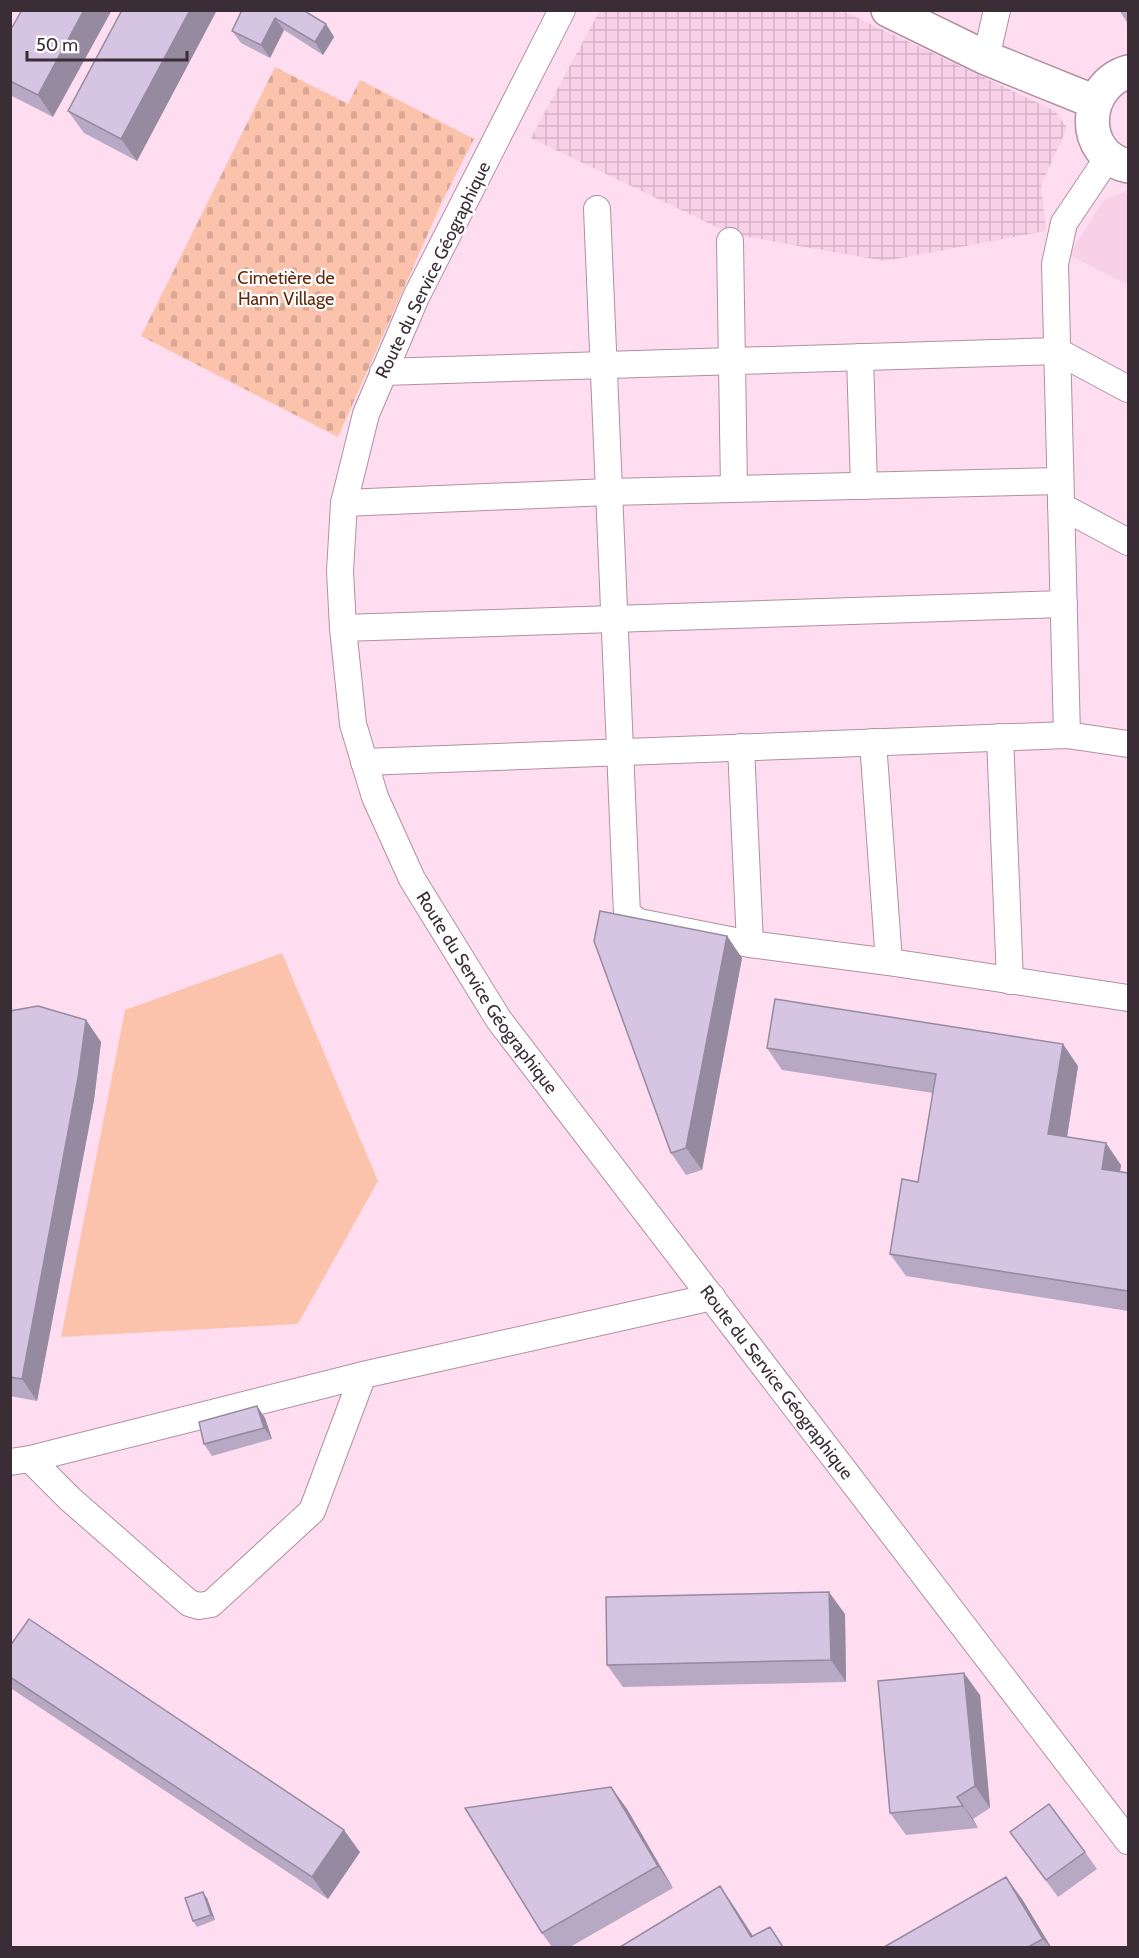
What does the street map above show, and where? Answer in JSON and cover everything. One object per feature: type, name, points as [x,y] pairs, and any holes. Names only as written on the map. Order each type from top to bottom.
[{"type":"main road","points":[[888,10],[986,58],[1095,102]]},
{"type":"main road","points":[[1119,161],[1099,145],[1093,131],[1092,117],[1095,102],[1101,90],[1110,81],[1128,72]]},
{"type":"street","name":"Route du Service Géographique","points":[[562,10],[416,297],[366,414],[345,503],[340,571],[343,628],[353,724],[364,762],[375,797],[412,879],[499,1020],[1128,1841]]},
{"type":"street","points":[[986,58],[997,10]]},
{"type":"street","points":[[1067,735],[1055,264],[1064,223],[1119,161]]},
{"type":"street","points":[[597,209],[627,914],[639,922],[750,944],[889,962],[1128,998]]},
{"type":"street","points":[[730,241],[734,489]]},
{"type":"street","points":[[383,372],[1057,351],[1128,389]]},
{"type":"street","points":[[860,357],[864,486]]},
{"type":"street","points":[[345,503],[609,492],[864,486],[1061,493],[1128,542]]},
{"type":"street","points":[[343,628],[1064,604]]},
{"type":"street","points":[[364,762],[1067,735],[1128,744]]},
{"type":"street","points":[[1000,737],[1010,981]]},
{"type":"street","points":[[873,742],[889,962]]},
{"type":"street","points":[[741,747],[750,944]]},
{"type":"street","points":[[20,1461],[363,1375],[712,1297]]},
{"type":"street","points":[[20,1461],[70,1499],[189,1603],[199,1606],[212,1604],[312,1511],[363,1375]]},
{"type":"shaded area","points":[[600,10],[843,11],[1055,111],[1067,128],[1041,185],[1046,231],[885,261],[731,234],[531,138]]},
{"type":"shaded area","points":[[1128,190],[1128,285],[1069,255],[1103,201]]},
{"type":"green space","name":"Cimetière de Hann Village","points":[[275,67],[348,104],[360,80],[474,139],[442,202],[338,437],[141,336]]},
{"type":"green space","points":[[282,953],[378,1181],[298,1324],[61,1337],[125,1010]]},
{"type":"building","points":[[22,10],[84,10],[38,95],[10,81],[10,31]]},
{"type":"building","points":[[122,10],[190,10],[121,139],[68,111]]},
{"type":"building","points":[[242,10],[303,10],[326,24],[315,42],[275,18],[261,45],[232,31]]},
{"type":"building","points":[[600,911],[727,936],[686,1148],[671,1153],[594,941]]},
{"type":"building","points":[[775,999],[1063,1044],[1048,1134],[1106,1143],[1102,1169],[1128,1173],[1128,1291],[890,1254],[902,1179],[918,1182],[936,1074],[767,1048]]},
{"type":"building","points":[[38,1006],[86,1020],[78,1078],[22,1379],[10,1377],[10,1011]]},
{"type":"building","points":[[257,1406],[264,1428],[204,1444],[199,1422]]},
{"type":"building","points":[[829,1592],[831,1660],[607,1665],[606,1597]]},
{"type":"building","points":[[29,1619],[344,1830],[312,1877],[10,1677],[10,1646]]},
{"type":"building","points":[[964,1673],[975,1786],[957,1797],[963,1806],[890,1813],[878,1681]]},
{"type":"building","points":[[611,1787],[658,1866],[542,1933],[465,1808]]},
{"type":"building","points":[[1049,1804],[1085,1852],[1046,1880],[1010,1832]]},
{"type":"building","points":[[1006,1877],[1043,1939],[1028,1947],[884,1947]]},
{"type":"building","points":[[720,1886],[751,1937],[770,1927],[783,1947],[620,1947]]},
{"type":"building","points":[[203,1892],[211,1915],[193,1921],[185,1898]]}]
